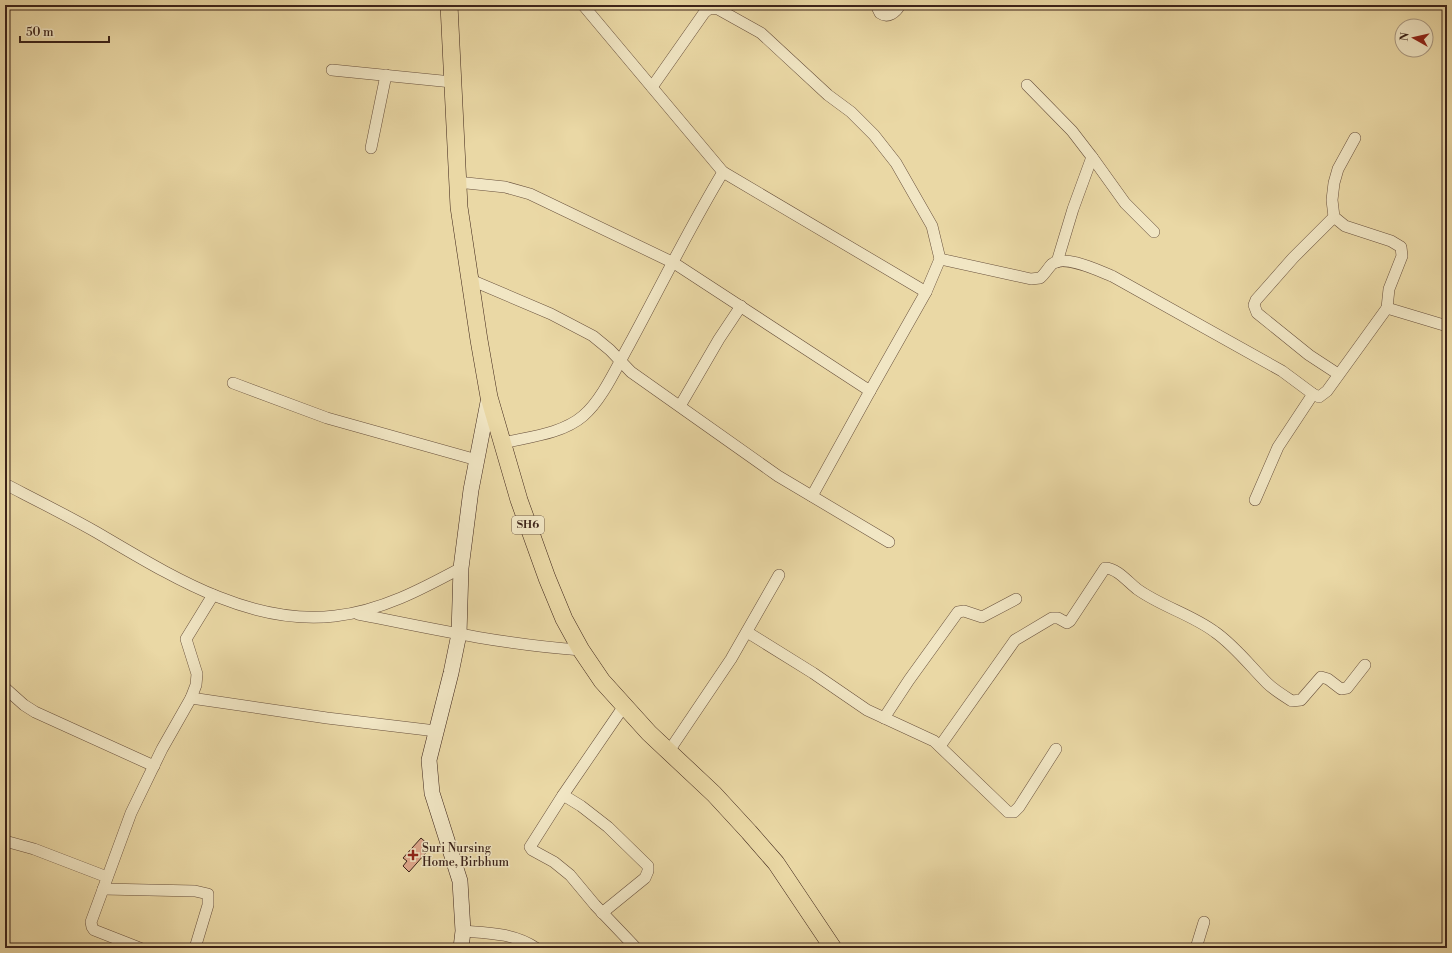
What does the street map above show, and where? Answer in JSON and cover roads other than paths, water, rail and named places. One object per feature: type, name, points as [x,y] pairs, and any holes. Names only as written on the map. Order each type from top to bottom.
[{"type":"main road","name":"SH6","points":[[449,5],[459,207],[489,396],[519,500],[547,578],[564,619],[581,650],[602,681],[624,706],[714,794],[776,863],[833,948]]},
{"type":"main road","points":[[461,948],[462,931],[460,881],[432,793],[429,760],[459,634],[461,568],[477,460],[489,396]]},
{"type":"street","points":[[583,5],[723,172],[926,292]]},
{"type":"street","points":[[876,5],[880,13],[888,15],[892,14],[900,5]]},
{"type":"street","points":[[652,87],[704,13],[710,8],[726,12],[755,29],[828,95],[851,112],[874,135],[896,163],[932,226],[940,259],[926,292],[812,496]]},
{"type":"street","points":[[332,70],[452,82]]},
{"type":"street","points":[[371,148],[386,76]]},
{"type":"street","points":[[1027,85],[1072,131],[1125,203],[1154,232]]},
{"type":"street","points":[[940,259],[1031,279],[1040,278],[1052,264],[1069,261],[1112,276],[1282,371],[1313,394],[1322,396],[1388,308],[1389,289],[1402,256],[1401,247],[1391,241],[1345,226],[1334,217],[1332,200],[1334,183],[1338,169],[1355,138]]},
{"type":"street","points":[[1057,262],[1073,209],[1092,157]]},
{"type":"street","points":[[503,443],[562,428],[577,421],[593,406],[620,361],[674,263],[699,212],[723,172]]},
{"type":"street","points":[[458,182],[505,187],[530,194],[674,263],[870,391]]},
{"type":"street","points":[[1334,217],[1293,258],[1256,300],[1254,305],[1257,313],[1309,355],[1338,374]]},
{"type":"street","points":[[471,280],[551,314],[593,336],[631,372],[778,476],[889,542]]},
{"type":"street","points":[[680,406],[719,339],[741,306]]},
{"type":"street","points":[[1388,308],[1447,326]]},
{"type":"street","points":[[234,383],[327,418],[477,460]]},
{"type":"street","points":[[1255,500],[1278,447],[1313,394]]},
{"type":"street","points":[[5,484],[61,512],[162,570],[213,595],[242,606],[282,614],[312,618],[370,610],[417,592],[461,568]]},
{"type":"street","points":[[940,746],[1016,640],[1052,618],[1058,618],[1067,622],[1070,621],[1105,568],[1116,572],[1137,589],[1163,605],[1201,622],[1216,633],[1249,663],[1268,684],[1292,701],[1301,700],[1321,677],[1328,680],[1338,688],[1347,688],[1365,665]]},
{"type":"street","points":[[669,751],[731,658],[779,575]]},
{"type":"street","points":[[140,948],[92,929],[92,919],[131,813],[154,766],[191,698],[197,674],[186,639],[213,595]]},
{"type":"street","points":[[884,718],[921,662],[958,612],[964,611],[982,617],[1016,599]]},
{"type":"street","points":[[353,613],[459,634],[543,648],[581,650]]},
{"type":"street","points":[[746,632],[814,673],[867,710],[923,735],[940,746],[993,799],[1011,812],[1019,807],[1056,749]]},
{"type":"street","points":[[5,688],[24,705],[35,712],[154,766]]},
{"type":"street","points":[[191,698],[327,718],[436,731]]},
{"type":"street","points":[[624,706],[563,795],[532,842],[530,848],[563,869],[602,913],[636,948]]},
{"type":"street","points":[[563,795],[581,806],[608,827],[648,866],[648,871],[645,878],[602,913]]},
{"type":"street","points":[[5,841],[34,849],[107,877]]},
{"type":"street","points":[[103,889],[195,891],[208,894],[208,905],[196,948]]},
{"type":"street","points":[[1196,948],[1204,922]]},
{"type":"street","points":[[462,931],[506,935],[528,943],[536,948]]},
{"type":"place","name":"Suri Nursing Home, Birbhum","points":[[413,855]]}]
